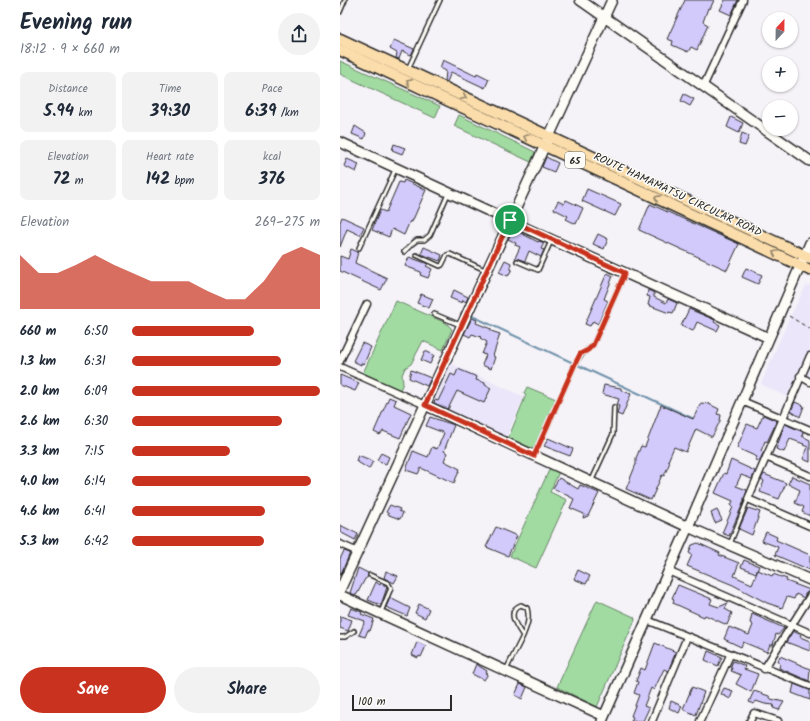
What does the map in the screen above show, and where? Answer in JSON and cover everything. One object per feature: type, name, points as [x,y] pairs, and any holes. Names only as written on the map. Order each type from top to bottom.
[{"type":"main road","name":"ROUTE HAMAMATSU CIRCULAR ROAD","points":[[340,40],[807,256]]},
{"type":"main road","name":"ROUTE HAMAMATSU CIRCULAR ROAD","points":[[340,50],[801,264],[810,270]]},
{"type":"street","points":[[580,0],[810,161]]},
{"type":"street","points":[[340,590],[612,0]]},
{"type":"street","points":[[703,87],[743,0]]},
{"type":"street","points":[[340,142],[769,338]]},
{"type":"street","points":[[340,594],[381,612],[603,719],[688,527],[801,264],[807,256],[810,243]]},
{"type":"street","points":[[340,361],[367,304]]},
{"type":"street","points":[[810,356],[800,376],[748,499],[810,526]]},
{"type":"street","points":[[340,367],[688,527],[810,580]]},
{"type":"street","points":[[800,376],[810,382]]},
{"type":"street","points":[[742,401],[810,430]]},
{"type":"street","points":[[766,457],[810,476]]},
{"type":"street","points":[[340,544],[358,552]]},
{"type":"street","points":[[668,571],[810,633]]},
{"type":"street","points":[[764,669],[810,596]]},
{"type":"street","points":[[647,620],[764,669],[810,686]]},
{"type":"street","points":[[652,721],[687,637]]},
{"type":"street","points":[[700,721],[730,655]]},
{"type":"street","points":[[750,721],[754,713],[778,721]]},
{"type":"lane","points":[[340,12],[345,0]]},
{"type":"lane","points":[[407,70],[440,0]]},
{"type":"lane","points":[[359,248],[396,168]]},
{"type":"lane","points":[[404,252],[417,240],[424,240],[430,235],[449,192]]},
{"type":"lane","points":[[517,261],[538,270],[552,240]]},
{"type":"lane","points":[[416,255],[440,266],[442,265],[447,254],[450,254],[487,270]]},
{"type":"lane","points":[[534,456],[580,354],[588,350],[593,345],[625,273]]},
{"type":"lane","points":[[434,314],[461,326]]},
{"type":"lane","points":[[591,482],[613,434],[614,407]]},
{"type":"lane","points":[[730,545],[748,499]]},
{"type":"lane","points":[[370,575],[388,583],[391,588],[381,612]]},
{"type":"lane","points":[[505,672],[523,636],[529,622],[527,608],[521,605],[517,606],[512,617],[523,636]]},
{"type":"lane","points":[[340,636],[346,637],[354,631]]},
{"type":"path","points":[[789,316],[810,329]]},
{"type":"shaded area","points":[[810,285],[810,382],[799,376],[789,398],[761,384],[789,319],[806,286]]},
{"type":"shaded area","points":[[450,363],[524,397],[505,440],[432,405]]},
{"type":"green space","points":[[340,61],[440,106],[435,118],[340,74]]},
{"type":"green space","points":[[459,115],[535,152],[531,162],[454,126]]},
{"type":"green space","points":[[396,301],[446,323],[452,329],[443,350],[423,341],[411,364],[405,368],[402,375],[403,383],[400,390],[363,373]]},
{"type":"green space","points":[[527,387],[556,399],[534,448],[531,449],[508,439],[526,395],[524,393]]},
{"type":"green space","points":[[550,468],[559,472],[550,492],[567,500],[536,568],[510,556]]},
{"type":"green space","points":[[597,600],[634,617],[635,620],[597,707],[557,687]]},
{"type":"building","points":[[685,0],[714,0],[710,9],[708,8],[703,22],[708,25],[697,50],[691,47],[688,52],[672,45],[673,41],[667,39]]},
{"type":"building","points":[[725,0],[738,0],[731,15],[720,10]]},
{"type":"building","points":[[394,40],[414,49],[411,55],[402,51],[399,59],[396,58],[397,53],[390,49]]},
{"type":"building","points":[[443,60],[476,76],[477,73],[489,79],[485,88],[451,72],[447,82],[445,81],[446,71],[440,68]]},
{"type":"building","points":[[684,94],[694,99],[690,106],[681,101]]},
{"type":"building","points":[[731,117],[743,123],[739,133],[727,127]]},
{"type":"building","points":[[355,126],[366,133],[364,139],[352,134]]},
{"type":"building","points":[[742,133],[749,136],[745,146],[739,144]]},
{"type":"building","points":[[394,144],[405,148],[402,154],[392,150]]},
{"type":"building","points":[[546,157],[558,163],[554,172],[542,167]]},
{"type":"building","points":[[347,159],[359,164],[356,172],[344,166]]},
{"type":"building","points":[[404,180],[426,190],[412,222],[410,221],[404,235],[392,229],[389,237],[372,230],[380,210],[386,212],[399,182],[403,183]]},
{"type":"building","points":[[587,189],[621,204],[615,216],[582,201]]},
{"type":"building","points":[[566,200],[583,208],[576,224],[566,219],[568,216],[554,209],[558,201],[564,204]]},
{"type":"building","points":[[650,204],[739,244],[727,270],[639,230]]},
{"type":"building","points":[[342,217],[364,227],[360,235],[347,229],[340,247],[340,222]]},
{"type":"building","points":[[513,229],[538,242],[544,243],[541,249],[544,250],[541,257],[529,251],[525,261],[515,258],[520,247],[508,239]]},
{"type":"building","points":[[598,234],[608,239],[604,249],[593,244]]},
{"type":"building","points":[[424,247],[442,255],[440,261],[421,254]]},
{"type":"building","points":[[351,249],[358,252],[355,263],[387,278],[381,290],[340,271],[340,256],[348,259]]},
{"type":"building","points":[[409,257],[428,264],[426,266],[432,269],[428,278],[420,275],[421,272],[405,266]]},
{"type":"building","points":[[505,260],[511,263],[510,268],[512,269],[508,276],[499,272]]},
{"type":"building","points":[[746,268],[762,275],[758,284],[742,277]]},
{"type":"building","points":[[607,273],[613,276],[604,299],[608,301],[598,324],[593,321],[590,326],[585,324]]},
{"type":"building","points":[[454,290],[468,297],[466,302],[463,300],[462,303],[450,298]]},
{"type":"building","points":[[648,290],[654,293],[654,297],[666,303],[668,299],[677,303],[673,313],[669,313],[648,305],[650,297],[647,296]]},
{"type":"building","points":[[421,294],[433,299],[429,308],[417,303]]},
{"type":"building","points":[[689,309],[715,320],[714,322],[720,325],[717,331],[697,322],[693,331],[681,326]]},
{"type":"building","points":[[472,318],[477,320],[476,323],[500,334],[493,356],[495,357],[491,369],[482,365],[486,355],[482,354],[487,342],[480,338],[481,337],[472,334],[470,337],[464,334]]},
{"type":"building","points":[[362,343],[371,347],[364,364],[361,363],[361,365],[353,361]]},
{"type":"building","points":[[425,351],[434,355],[430,364],[421,360]]},
{"type":"building","points":[[458,369],[477,377],[476,380],[485,383],[485,385],[491,388],[484,403],[457,391],[448,409],[434,403],[435,400],[438,401],[451,374],[455,376]]},
{"type":"building","points":[[411,370],[431,378],[427,386],[409,378]]},
{"type":"building","points":[[340,375],[359,383],[355,391],[340,385]]},
{"type":"building","points":[[604,385],[621,388],[621,390],[631,394],[622,416],[617,414],[619,399],[602,394]]},
{"type":"building","points":[[389,397],[396,400],[394,405],[411,413],[400,438],[383,431],[380,435],[374,432]]},
{"type":"building","points":[[795,402],[804,406],[800,417],[791,411]]},
{"type":"building","points":[[701,403],[709,404],[719,409],[717,414],[721,415],[720,421],[712,437],[696,429],[686,452],[674,447],[664,476],[662,475],[651,500],[626,489],[636,464],[636,458],[641,446],[645,447],[661,405],[693,419]]},
{"type":"building","points":[[763,415],[777,421],[767,442],[765,441],[761,451],[764,452],[759,461],[755,460],[757,457],[737,448],[747,424],[757,428]]},
{"type":"building","points":[[430,417],[454,425],[444,451],[447,453],[444,461],[460,469],[454,483],[421,468],[418,474],[406,470],[413,451],[428,457],[432,447],[437,449],[444,433],[426,426]]},
{"type":"building","points":[[785,424],[803,432],[802,436],[810,440],[810,462],[803,459],[808,447],[803,445],[804,444],[790,439],[784,452],[776,449]]},
{"type":"building","points":[[548,438],[573,449],[570,456],[544,446]]},
{"type":"building","points":[[381,453],[389,457],[386,464],[377,460]]},
{"type":"building","points":[[358,455],[373,461],[369,469],[356,461]]},
{"type":"building","points":[[731,460],[755,471],[752,479],[741,475],[736,486],[747,490],[744,501],[729,536],[722,533],[733,507],[731,505],[733,501],[715,493],[724,473],[726,474]]},
{"type":"building","points":[[764,474],[786,483],[779,499],[760,492],[764,481],[761,479]]},
{"type":"building","points":[[792,476],[810,484],[810,516],[802,512],[804,507],[795,503],[800,490],[788,484]]},
{"type":"building","points":[[559,478],[578,489],[580,485],[599,493],[588,516],[583,518],[584,514],[570,508],[574,499],[553,488]]},
{"type":"building","points":[[390,505],[400,509],[399,511],[403,513],[400,519],[389,515],[386,512]]},
{"type":"building","points":[[748,508],[760,512],[752,535],[739,529]]},
{"type":"building","points":[[717,510],[722,520],[715,523],[711,513]]},
{"type":"building","points":[[340,525],[358,534],[355,540],[340,532]]},
{"type":"building","points":[[496,527],[517,536],[508,556],[486,547]]},
{"type":"building","points":[[766,532],[777,537],[776,540],[810,555],[810,570],[775,555],[778,547],[762,541]]},
{"type":"building","points":[[698,543],[720,553],[719,555],[739,563],[734,576],[752,584],[758,570],[772,576],[773,574],[787,579],[786,581],[810,590],[805,594],[804,598],[796,594],[794,599],[787,597],[782,608],[767,603],[733,585],[687,566],[692,555],[689,553],[692,545]]},
{"type":"building","points":[[344,551],[350,553],[340,576],[340,559]]},
{"type":"building","points":[[744,560],[759,566],[756,573],[741,567]]},
{"type":"building","points":[[358,568],[368,573],[368,577],[365,579],[356,595],[350,593]]},
{"type":"building","points":[[578,570],[590,576],[586,584],[574,579]]},
{"type":"building","points":[[386,571],[398,576],[394,583],[384,578]]},
{"type":"building","points":[[376,582],[387,587],[381,605],[368,600]]},
{"type":"building","points":[[678,585],[712,599],[710,604],[719,607],[728,603],[725,609],[732,613],[727,625],[705,615],[704,617],[673,603],[674,599],[672,598]]},
{"type":"building","points":[[390,598],[410,608],[407,616],[386,607]]},
{"type":"building","points":[[419,604],[429,609],[425,618],[415,613]]},
{"type":"building","points":[[351,608],[374,619],[370,631],[368,630],[365,637],[359,635],[365,621],[348,615]]},
{"type":"building","points":[[752,614],[784,628],[778,635],[776,634],[773,645],[770,645],[767,652],[743,642],[741,647],[724,639],[729,627],[749,635],[753,625],[750,623]]},
{"type":"building","points":[[340,616],[352,620],[348,631],[340,628]]},
{"type":"building","points":[[793,631],[801,635],[800,637],[810,641],[810,651],[786,642]]},
{"type":"building","points":[[417,642],[426,646],[421,657],[419,656],[418,658],[412,655]]},
{"type":"building","points":[[655,643],[676,652],[668,671],[664,669],[654,690],[651,688],[644,706],[649,708],[643,721],[631,721],[633,717],[631,716],[639,695],[634,693],[638,682],[636,681],[641,668],[645,670]]},
{"type":"building","points":[[708,651],[722,657],[718,666],[705,660]]},
{"type":"building","points":[[780,656],[810,669],[809,681],[779,668],[780,664],[778,661]]},
{"type":"building","points":[[733,661],[745,666],[744,669],[758,674],[751,692],[736,684],[741,675],[731,671],[732,668],[730,668]]},
{"type":"building","points":[[476,664],[487,671],[486,673],[488,674],[484,680],[472,674]]},
{"type":"building","points":[[520,684],[527,687],[522,699],[515,695]]},
{"type":"building","points":[[794,684],[810,690],[810,700],[792,693]]},
{"type":"building","points":[[692,687],[704,692],[696,715],[683,709]]},
{"type":"building","points":[[724,688],[733,691],[730,699],[721,694]]},
{"type":"building","points":[[754,691],[769,696],[771,699],[784,702],[779,710],[773,708],[774,705],[756,701],[754,704],[749,702]]},
{"type":"building","points":[[671,701],[682,706],[679,713],[669,708]]},
{"type":"waterway","points":[[472,316],[694,419]]},
{"type":"route","points":[[510,220],[625,273],[593,345],[588,350],[583,351],[580,354],[575,364],[534,456],[425,405],[510,220]]}]
